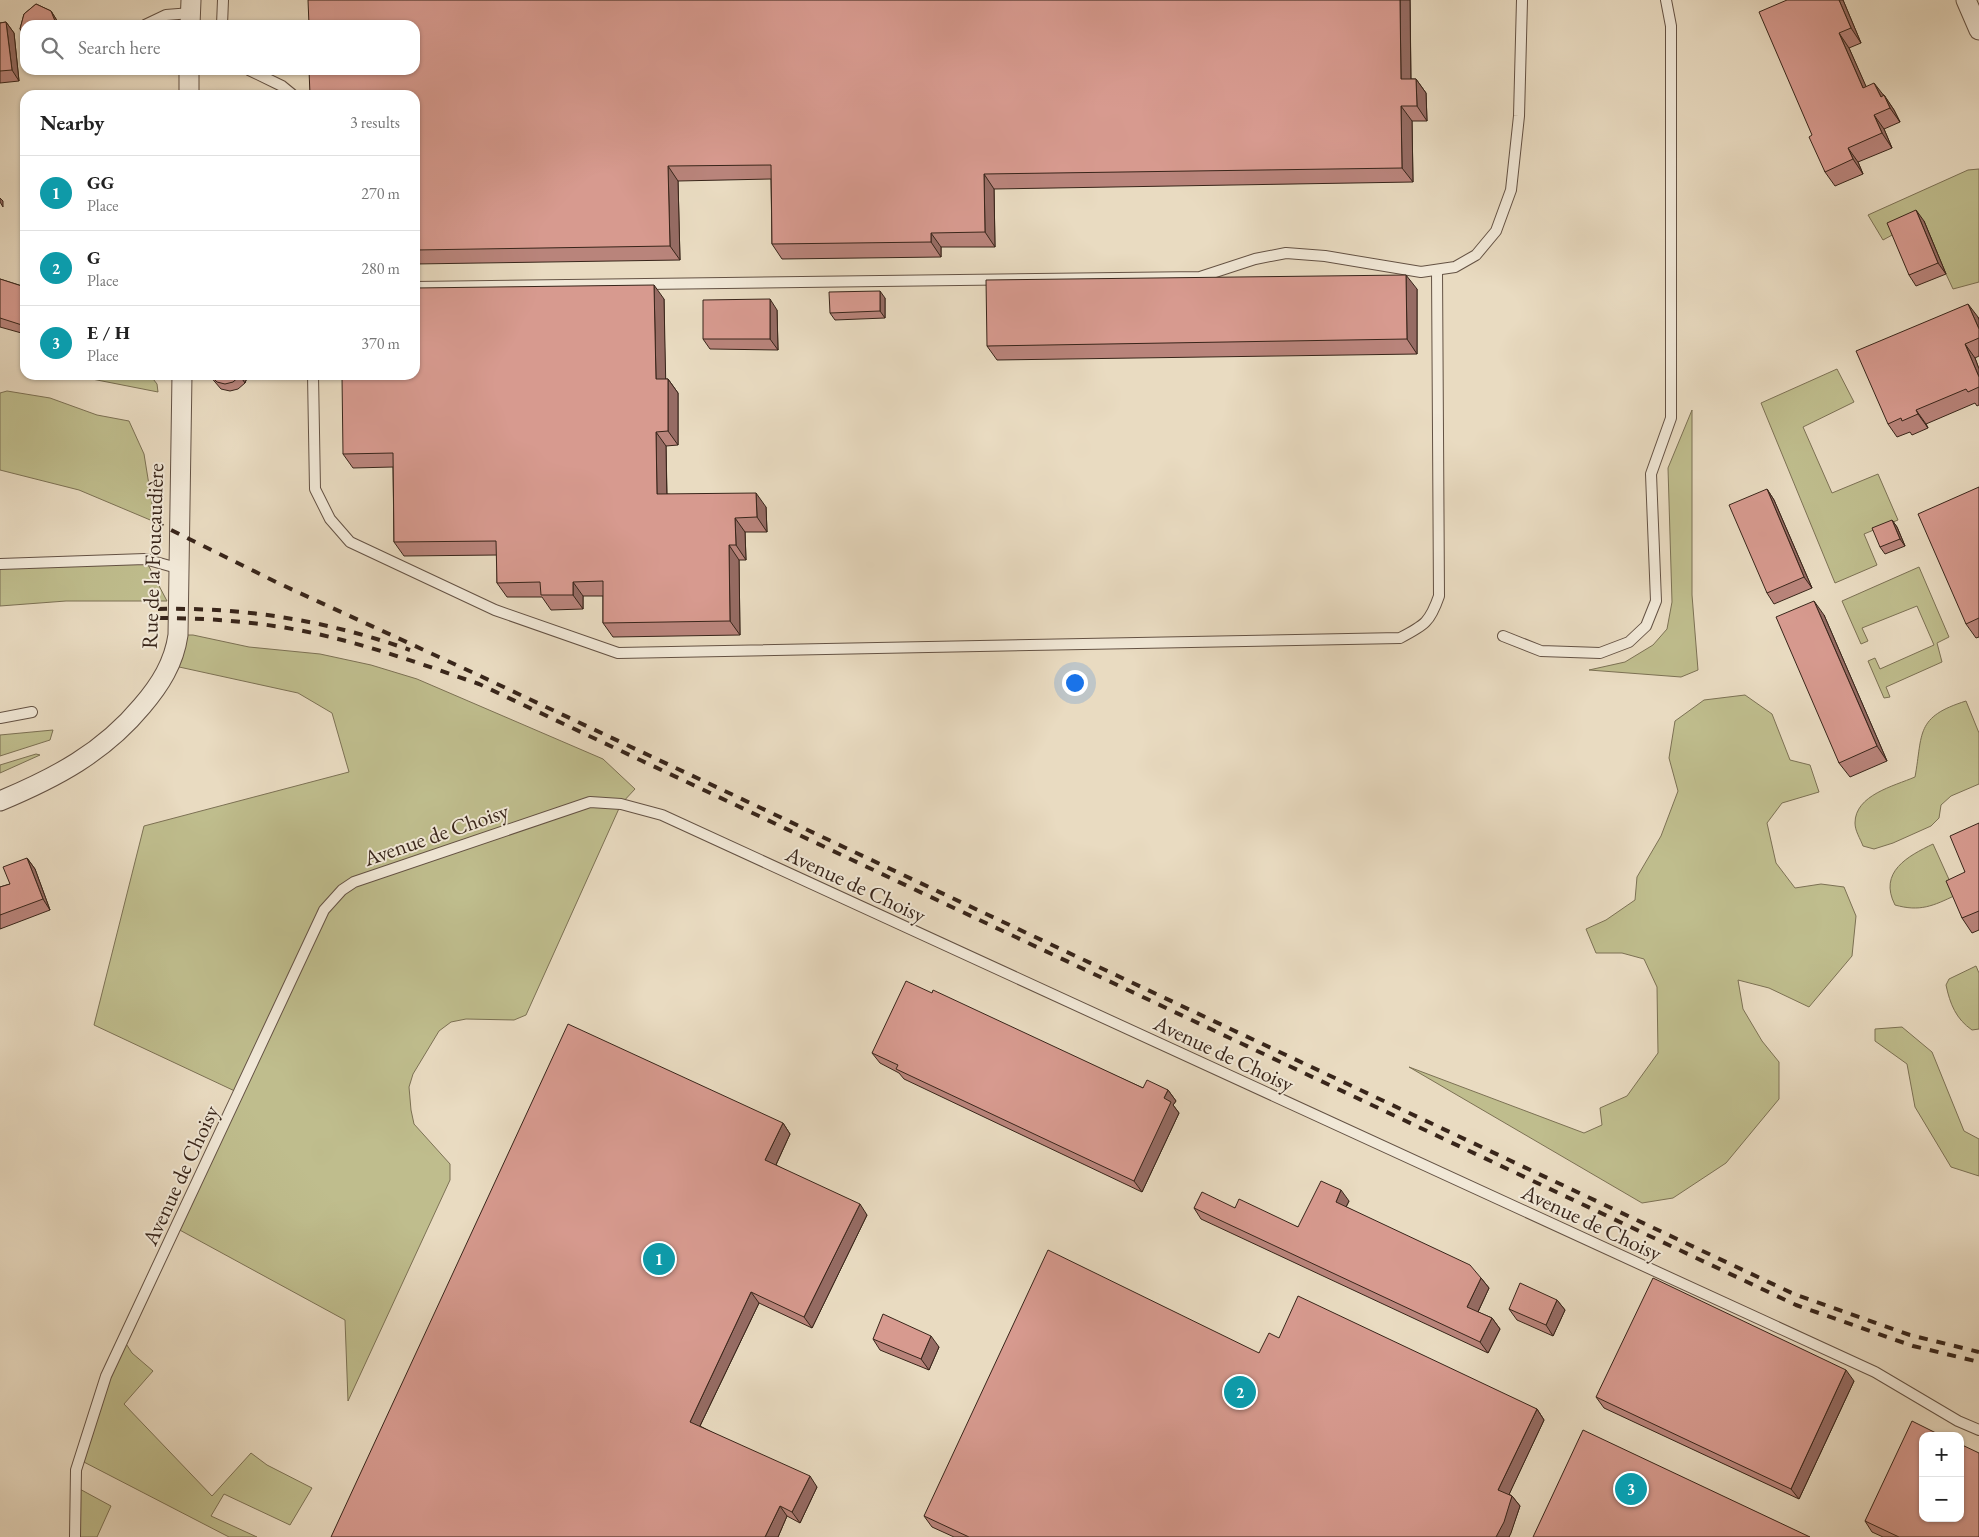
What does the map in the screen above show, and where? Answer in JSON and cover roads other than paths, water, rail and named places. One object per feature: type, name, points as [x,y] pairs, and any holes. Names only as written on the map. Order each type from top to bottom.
[{"type":"street","points":[[1966,0],[1979,30]]},
{"type":"street","points":[[189,75],[189,90]]},
{"type":"street","name":"Rue de la Foucaudière","points":[[0,801],[55,776],[87,757],[122,729],[160,683],[175,653],[178,635],[177,568],[182,380]]},
{"type":"lane","points":[[222,20],[223,0]]},
{"type":"lane","points":[[420,287],[1200,277],[1255,259],[1286,253],[1334,257],[1421,272],[1455,267],[1476,255],[1496,230],[1511,190],[1519,116],[1522,0]]},
{"type":"lane","points":[[1504,636],[1541,651],[1600,653],[1629,642],[1646,626],[1656,601],[1651,474],[1671,418],[1671,26],[1666,0]]},
{"type":"lane","points":[[156,20],[166,15],[191,13]]},
{"type":"lane","points":[[162,20],[166,15]]},
{"type":"lane","points":[[259,75],[287,90]]},
{"type":"lane","points":[[313,380],[315,489],[330,519],[350,542],[495,610],[618,653],[1400,638],[1422,626],[1432,614],[1439,596],[1437,270]]},
{"type":"lane","points":[[0,564],[145,559],[177,568]]},
{"type":"lane","points":[[0,718],[32,712]]},
{"type":"lane","name":"Avenue de Choisy","points":[[75,1537],[76,1470],[106,1376],[324,910],[337,895],[354,882],[590,802],[621,804],[662,816],[1874,1372],[1958,1421],[1979,1430]]},
{"type":"railway","points":[[155,522],[278,583],[476,674],[1794,1294],[1910,1335],[1979,1352]]},
{"type":"railway","points":[[158,609],[223,610],[286,618],[348,631],[410,650]]},
{"type":"railway","points":[[159,618],[245,622],[309,632],[386,653],[479,684],[1796,1305],[1913,1346],[1979,1362]]},
{"type":"place","name":"GG","points":[[659,1259]]},
{"type":"place","name":"G","points":[[1240,1392]]},
{"type":"place","name":"E / H","points":[[1631,1489]]}]
